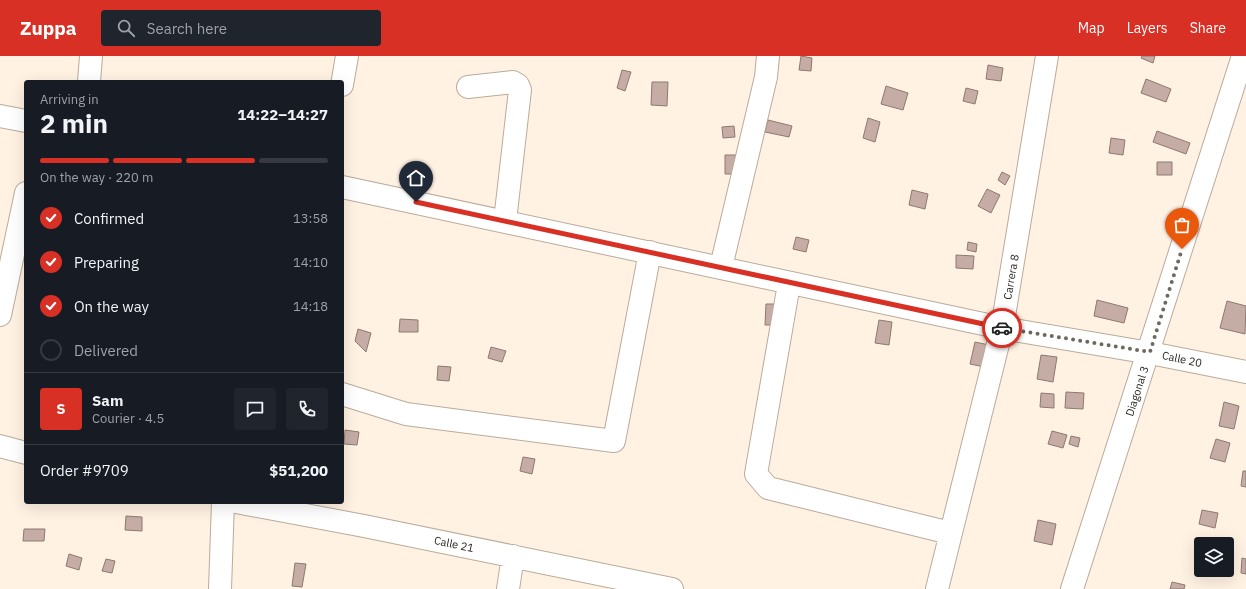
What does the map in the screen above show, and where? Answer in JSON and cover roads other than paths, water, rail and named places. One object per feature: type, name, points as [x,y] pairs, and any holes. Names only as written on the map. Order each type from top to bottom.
[{"type":"street","points":[[89,80],[91,56]]},
{"type":"street","points":[[343,80],[347,56]]},
{"type":"street","points":[[721,267],[766,77],[768,56]]},
{"type":"street","name":"Carrera 8","points":[[937,589],[1002,328],[1047,56]]},
{"type":"street","name":"Diagonal 3","points":[[1072,589],[1150,352],[1243,56]]},
{"type":"street","points":[[468,87],[513,82],[518,85],[520,90],[505,221]]},
{"type":"street","points":[[0,116],[24,121]]},
{"type":"street","name":"Calle 20","points":[[344,187],[721,267],[789,284],[1002,328],[1150,352],[1246,372]]},
{"type":"street","points":[[0,315],[24,202]]},
{"type":"street","points":[[344,395],[406,414],[614,441],[650,252]]},
{"type":"street","points":[[789,284],[756,474],[768,488],[950,533]]},
{"type":"street","points":[[0,446],[24,452]]},
{"type":"street","points":[[220,589],[223,504]]},
{"type":"street","name":"Calle 21","points":[[246,504],[513,556],[672,589]]},
{"type":"street","points":[[508,589],[513,556]]}]
